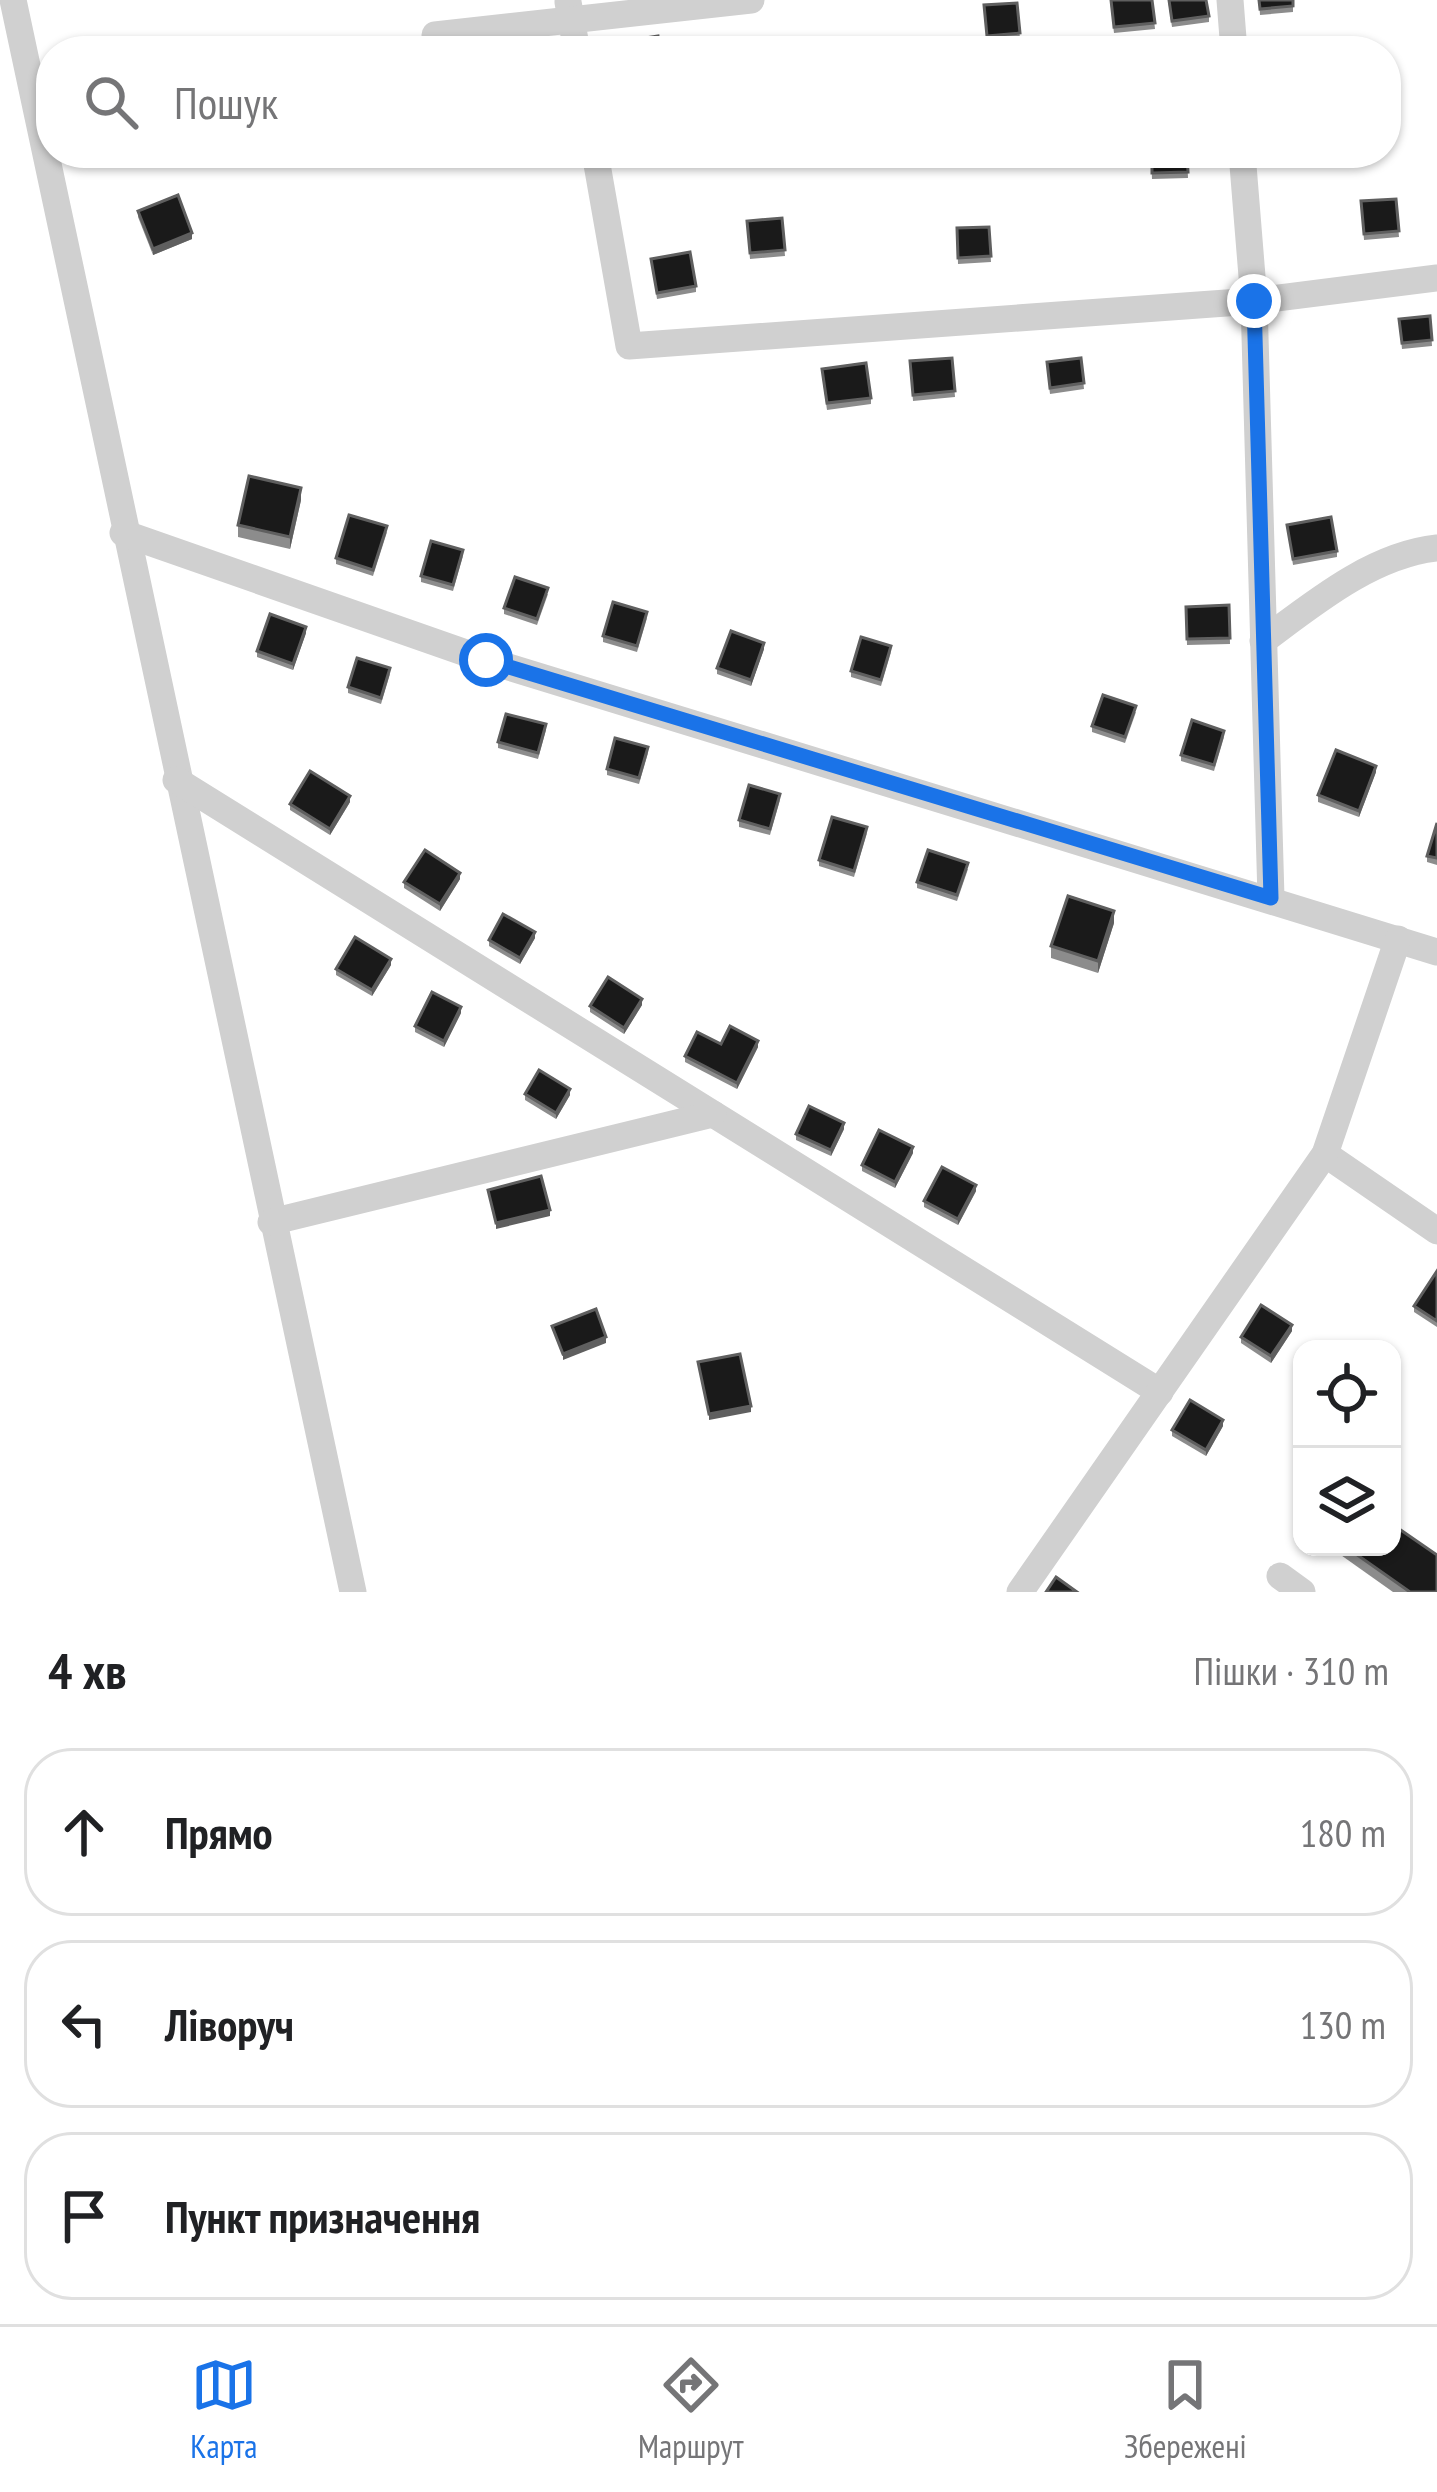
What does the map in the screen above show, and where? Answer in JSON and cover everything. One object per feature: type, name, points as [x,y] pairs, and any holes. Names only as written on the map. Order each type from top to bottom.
[{"type":"street","points":[[14,0],[36,108]]},
{"type":"street","points":[[435,35],[569,9],[751,0]]},
{"type":"street","points":[[1230,0],[1233,36]]},
{"type":"street","points":[[48,168],[353,1592]]},
{"type":"street","points":[[598,168],[629,346],[1254,301],[1437,278]]},
{"type":"street","points":[[1243,168],[1254,301],[1271,898]]},
{"type":"street","points":[[123,533],[486,660],[1437,952]]},
{"type":"street","points":[[1263,641],[1322,597],[1397,556],[1437,548]]},
{"type":"street","points":[[176,781],[1160,1392]]},
{"type":"street","points":[[1020,1592],[1325,1154],[1398,939]]},
{"type":"street","points":[[271,1222],[713,1114]]},
{"type":"street","points":[[1325,1154],[1437,1231]]},
{"type":"building","points":[[1111,0],[1152,0],[1155,23],[1114,27]]},
{"type":"building","points":[[1169,0],[1206,0],[1209,16],[1172,21]]},
{"type":"building","points":[[1259,0],[1293,0],[1293,6],[1260,9]]},
{"type":"building","points":[[1017,3],[1020,33],[987,36],[984,5]]},
{"type":"building","points":[[1152,168],[1188,168],[1188,172],[1152,173]]},
{"type":"building","points":[[178,195],[192,233],[153,249],[138,211]]},
{"type":"building","points":[[1396,199],[1399,231],[1364,234],[1361,201]]},
{"type":"building","points":[[782,218],[785,250],[750,253],[747,221]]},
{"type":"building","points":[[989,227],[991,256],[958,258],[957,228]]},
{"type":"building","points":[[690,252],[696,286],[657,293],[651,259]]},
{"type":"building","points":[[1430,316],[1432,340],[1402,343],[1399,319]]},
{"type":"building","points":[[952,358],[955,391],[913,395],[910,361]]},
{"type":"building","points":[[1081,358],[1084,383],[1050,388],[1047,362]]},
{"type":"building","points":[[866,363],[871,398],[827,403],[822,369]]},
{"type":"building","points":[[249,476],[301,488],[290,537],[238,525]]},
{"type":"building","points":[[349,515],[387,526],[373,570],[336,558]]},
{"type":"building","points":[[1331,517],[1337,551],[1293,559],[1287,525]]},
{"type":"building","points":[[431,541],[463,550],[453,585],[421,576]]},
{"type":"building","points":[[515,577],[548,588],[537,619],[504,608]]},
{"type":"building","points":[[613,602],[647,612],[637,646],[603,636]]},
{"type":"building","points":[[1229,605],[1230,638],[1187,639],[1186,607]]},
{"type":"building","points":[[270,614],[306,627],[293,664],[257,651]]},
{"type":"building","points":[[731,631],[764,643],[751,680],[717,668]]},
{"type":"building","points":[[861,637],[891,646],[881,680],[851,671]]},
{"type":"building","points":[[357,658],[390,668],[381,698],[348,687]]},
{"type":"building","points":[[1103,695],[1136,706],[1125,737],[1092,726]]},
{"type":"building","points":[[506,714],[546,724],[538,753],[498,742]]},
{"type":"building","points":[[1192,720],[1224,731],[1214,765],[1181,755]]},
{"type":"building","points":[[615,738],[648,747],[639,778],[607,769]]},
{"type":"building","points":[[1336,750],[1376,766],[1359,811],[1318,795]]},
{"type":"building","points":[[310,771],[350,796],[330,829],[290,804]]},
{"type":"building","points":[[749,785],[780,794],[770,829],[739,820]]},
{"type":"building","points":[[832,817],[867,827],[854,871],[819,860]]},
{"type":"building","points":[[1437,823],[1437,858],[1427,856]]},
{"type":"building","points":[[425,850],[460,873],[440,904],[404,882]]},
{"type":"building","points":[[928,850],[968,863],[957,895],[917,882]]},
{"type":"building","points":[[1068,896],[1114,911],[1098,961],[1051,946]]},
{"type":"building","points":[[503,914],[535,932],[520,958],[489,940]]},
{"type":"building","points":[[355,937],[391,959],[372,990],[336,969]]},
{"type":"building","points":[[608,977],[642,999],[624,1028],[590,1006]]},
{"type":"building","points":[[432,992],[461,1007],[444,1041],[415,1026]]},
{"type":"building","points":[[730,1026],[758,1041],[737,1083],[685,1056],[697,1032],[721,1044]]},
{"type":"building","points":[[539,1070],[570,1089],[556,1113],[525,1094]]},
{"type":"building","points":[[809,1106],[844,1123],[831,1150],[796,1134]]},
{"type":"building","points":[[879,1130],[913,1147],[895,1182],[862,1165]]},
{"type":"building","points":[[942,1167],[976,1185],[958,1219],[924,1201]]},
{"type":"building","points":[[541,1176],[550,1210],[496,1223],[488,1190]]},
{"type":"building","points":[[1437,1271],[1437,1321],[1414,1306]]},
{"type":"building","points":[[1261,1305],[1292,1325],[1271,1356],[1241,1337]]},
{"type":"building","points":[[596,1309],[606,1337],[563,1354],[552,1326]]},
{"type":"building","points":[[740,1354],[751,1406],[709,1414],[698,1362]]},
{"type":"building","points":[[1190,1400],[1223,1420],[1206,1450],[1172,1430]]},
{"type":"building","points":[[1401,1530],[1437,1555],[1437,1592],[1410,1592],[1359,1556],[1401,1556]]},
{"type":"building","points":[[1056,1577],[1077,1592],[1046,1592]]},
{"type":"route","points":[[486,660],[1271,898],[1254,301]]}]
